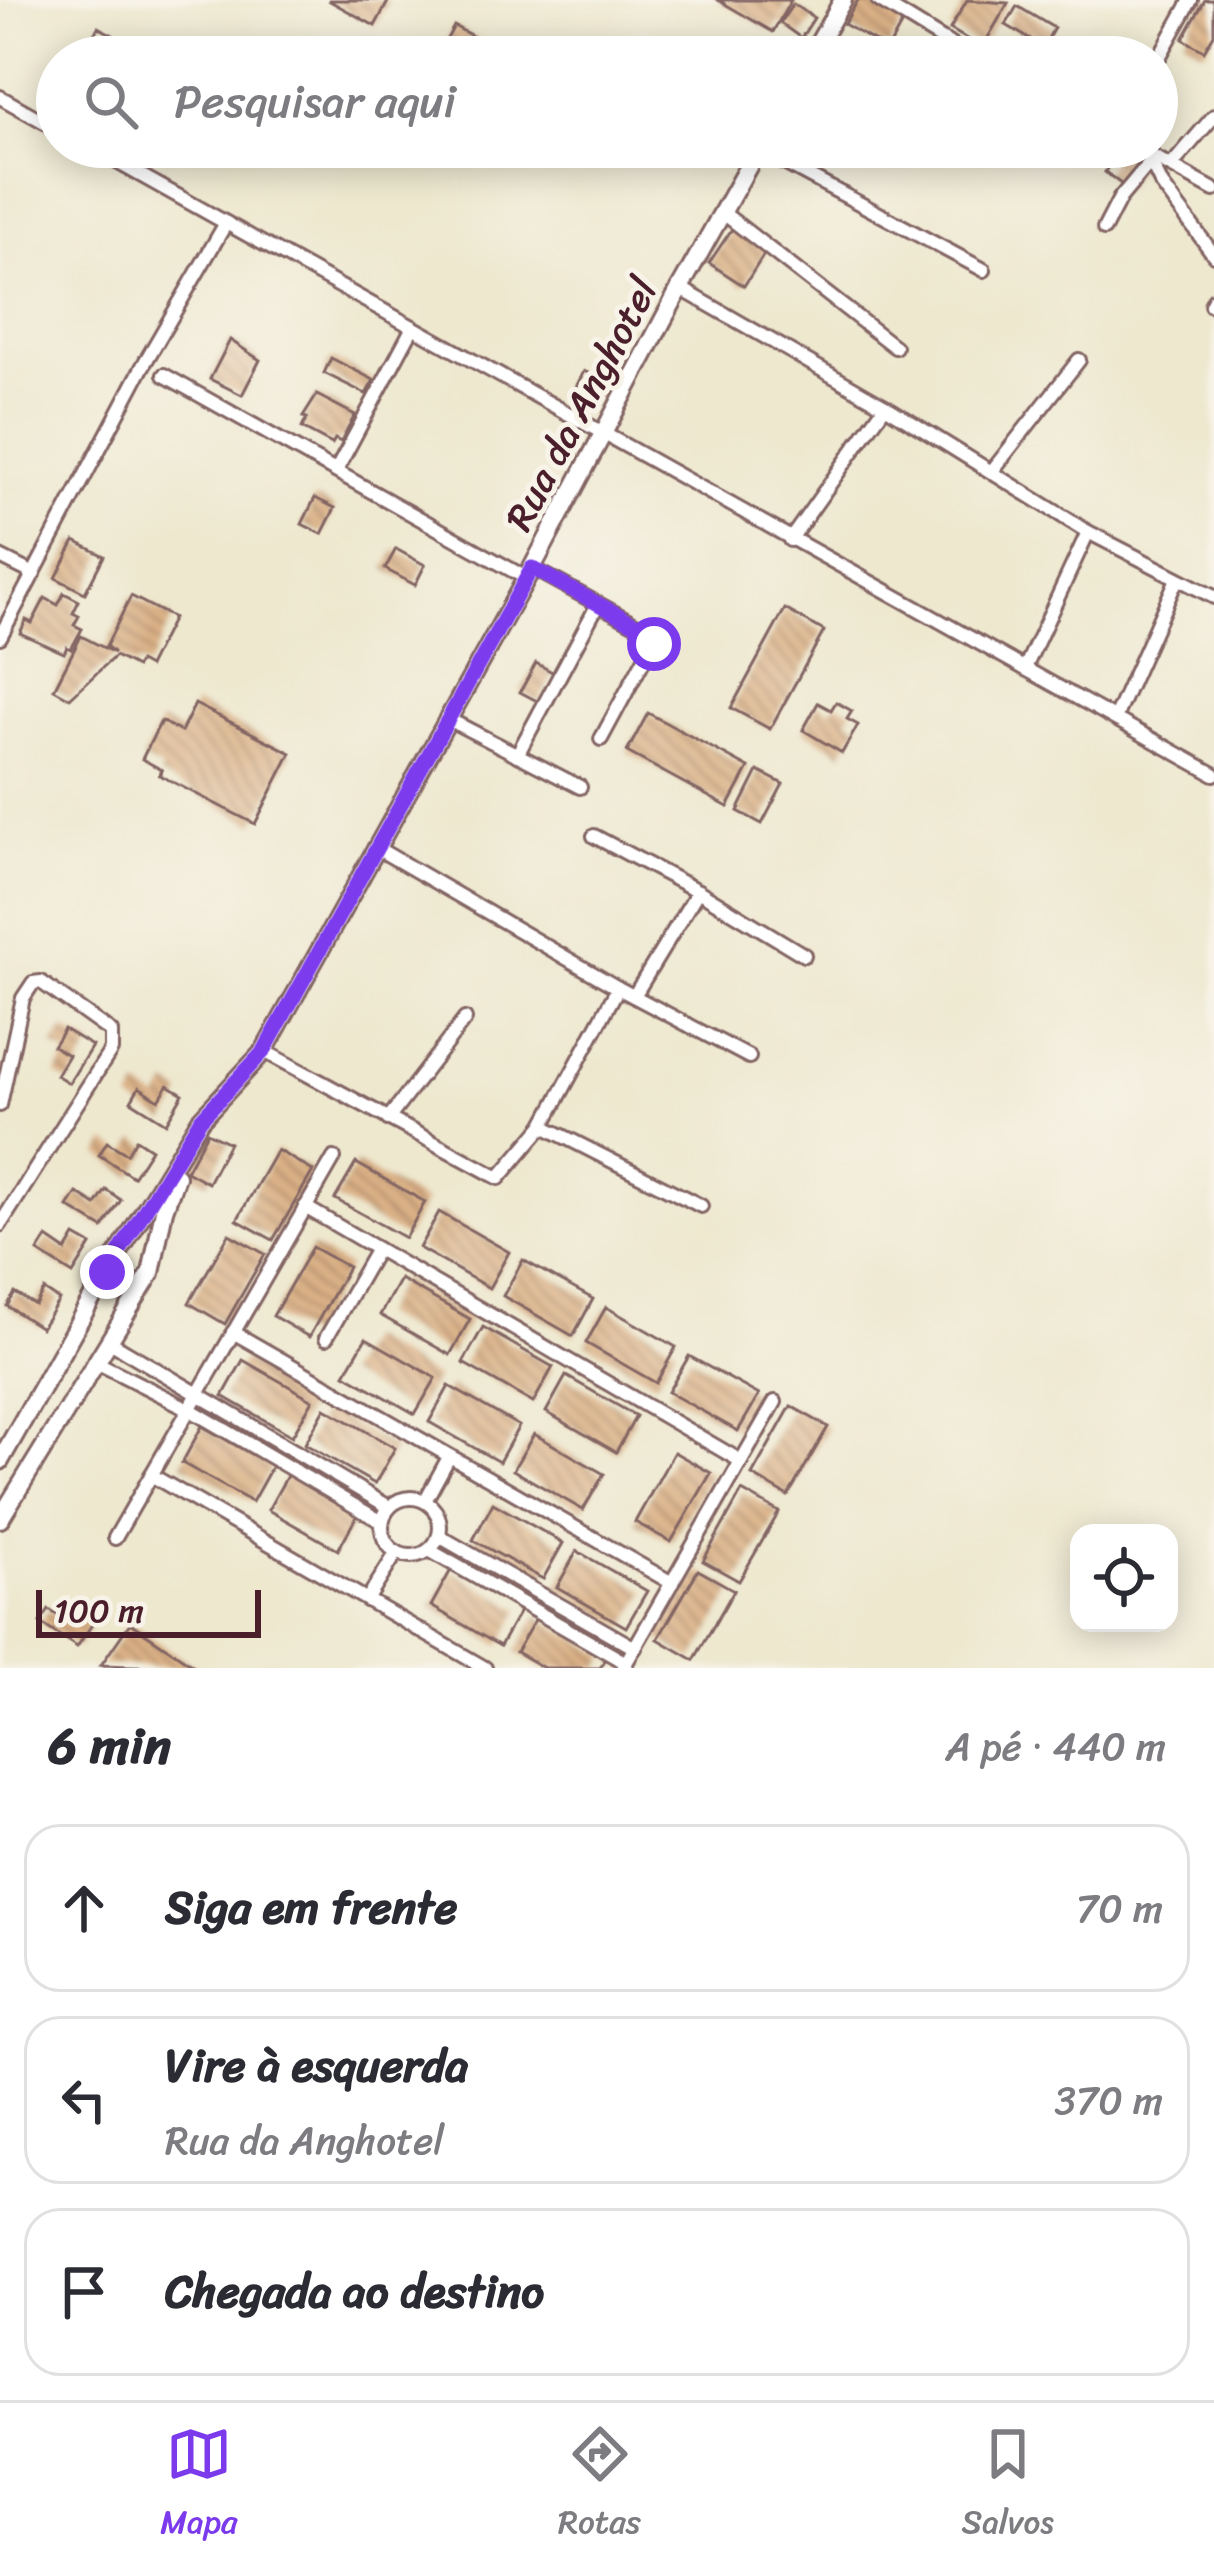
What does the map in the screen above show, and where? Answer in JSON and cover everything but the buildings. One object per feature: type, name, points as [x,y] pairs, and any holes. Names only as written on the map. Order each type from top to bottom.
[{"type":"main road","points":[[823,36],[843,0]]},
{"type":"main road","name":"Rua da Anghotel","points":[[0,1461],[200,1120],[264,1051],[530,573],[747,168]]},
{"type":"main road","name":"Rua da Anghotel","points":[[0,1519],[151,1273],[170,1188],[200,1120]]},
{"type":"street","points":[[878,0],[931,36]]},
{"type":"street","points":[[1171,36],[1191,0]]},
{"type":"street","points":[[0,97],[36,117]]},
{"type":"street","points":[[1178,158],[1214,116]]},
{"type":"street","points":[[127,168],[1214,774]]},
{"type":"street","points":[[796,168],[984,270]]},
{"type":"street","points":[[1105,229],[1136,168]]},
{"type":"street","points":[[1152,168],[1214,256]]},
{"type":"street","points":[[1175,168],[1214,190]]},
{"type":"street","points":[[722,212],[895,347]]},
{"type":"street","points":[[0,637],[144,364],[226,224]]},
{"type":"street","points":[[680,287],[1088,532],[1214,597]]},
{"type":"street","points":[[337,469],[413,327]]},
{"type":"street","points":[[992,471],[1079,360]]},
{"type":"street","points":[[164,375],[530,573],[648,631],[655,639],[601,739]]},
{"type":"street","points":[[790,541],[885,406]]},
{"type":"street","points":[[1024,668],[1088,532]]},
{"type":"street","points":[[0,556],[34,574]]},
{"type":"street","points":[[1115,718],[1178,579]]},
{"type":"street","points":[[517,755],[598,604]]},
{"type":"street","points":[[446,718],[580,788]]},
{"type":"street","points":[[594,836],[804,955]]},
{"type":"street","points":[[375,848],[748,1057]]},
{"type":"street","points":[[634,996],[698,891]]},
{"type":"street","points":[[0,1106],[23,998],[33,982],[40,982],[111,1032],[111,1050],[2,1219]]},
{"type":"street","points":[[264,1051],[499,1178],[543,1126],[618,988]]},
{"type":"street","points":[[388,1119],[465,1019]]},
{"type":"street","points":[[543,1126],[701,1206]]},
{"type":"street","points":[[116,1538],[334,1158]]},
{"type":"street","points":[[305,1207],[741,1461]]},
{"type":"street","points":[[326,1338],[377,1249]]},
{"type":"street","points":[[233,1332],[672,1583]]},
{"type":"street","points":[[110,1342],[389,1507]]},
{"type":"street","points":[[98,1363],[189,1409],[382,1522]]},
{"type":"street","points":[[429,1550],[625,1666],[775,1402]]},
{"type":"street","points":[[425,1501],[449,1457]]},
{"type":"street","points":[[152,1475],[485,1668]]},
{"type":"street","points":[[406,1498],[425,1501],[438,1516],[439,1536],[429,1550],[413,1556],[397,1552],[385,1539],[382,1522],[389,1507],[406,1498]]},
{"type":"street","points":[[439,1536],[635,1648]]},
{"type":"street","points":[[368,1600],[397,1552]]},
{"type":"route","points":[[107,1272],[200,1120],[264,1051],[532,568],[653,634],[654,644]]}]
